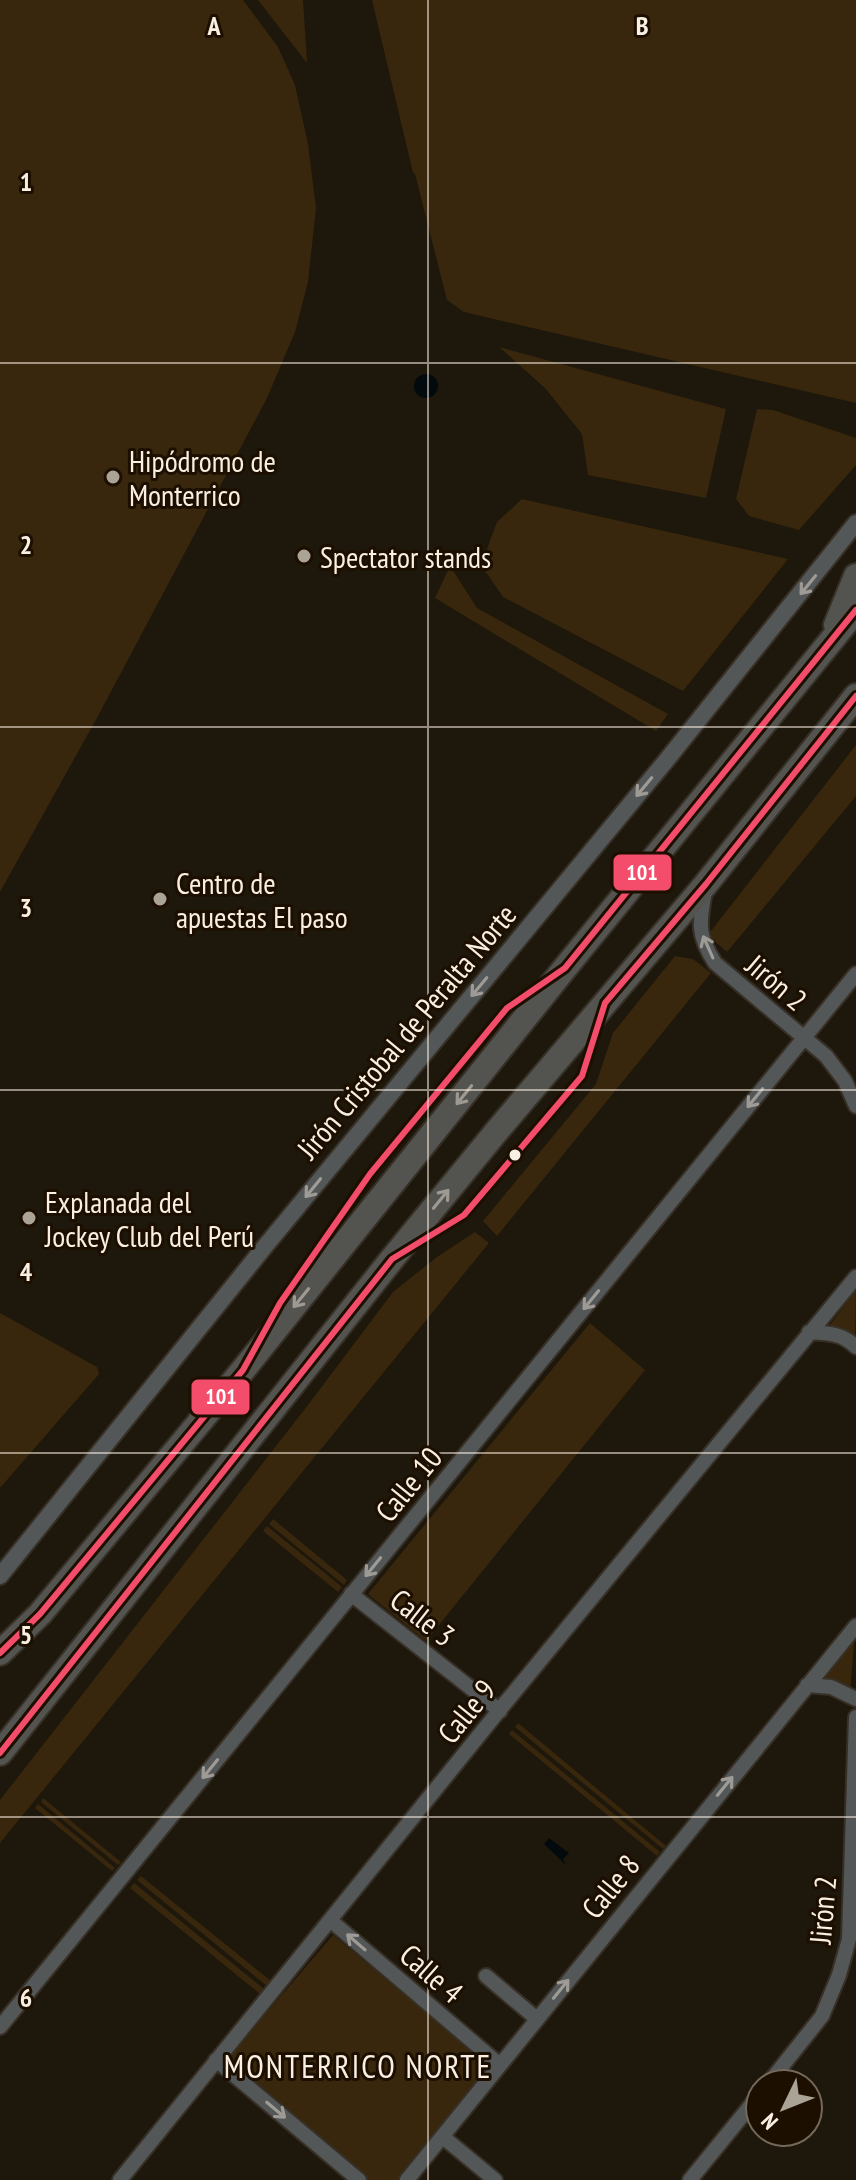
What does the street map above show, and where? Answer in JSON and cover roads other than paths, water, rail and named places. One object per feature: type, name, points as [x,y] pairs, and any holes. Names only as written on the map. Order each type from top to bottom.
[{"type":"highway","points":[[830,642],[856,576]]},
{"type":"highway","points":[[0,1653],[40,1614],[233,1383],[856,610]]},
{"type":"highway","points":[[0,1753],[392,1259],[706,884],[856,696]]},
{"type":"street","name":"Jirón Cristobal de Peralta Norte","points":[[0,1576],[253,1261],[734,677],[856,523]]},
{"type":"street","name":"Jirón 2","points":[[706,884],[700,926],[706,948],[715,963],[826,1056],[845,1081],[856,1106]]},
{"type":"street","name":"Calle 10","points":[[0,2027],[856,974]]},
{"type":"street","name":"Calle 9","points":[[120,2180],[856,1277]]},
{"type":"street","points":[[809,1332],[834,1333],[845,1337],[856,1347]]},
{"type":"street","name":"Calle 3","points":[[351,1594],[500,1711]]},
{"type":"street","name":"Calle 8","points":[[407,2180],[856,1626]]},
{"type":"street","points":[[807,1685],[831,1687],[856,1699]]},
{"type":"street","name":"Jirón 2","points":[[781,2068],[822,2016],[839,1975],[849,1939],[856,1717]]},
{"type":"street","name":"Calle 4","points":[[330,1920],[500,2065]]},
{"type":"street","points":[[486,1976],[537,2019]]},
{"type":"street","points":[[216,2060],[359,2180]]},
{"type":"street","points":[[690,2180],[744,2114]]},
{"type":"street","points":[[443,2137],[495,2180]]},
{"type":"place","name":"Hipódromo de Monterrico","points":[[113,477]]},
{"type":"place","name":"Spectator stands","points":[[304,556]]},
{"type":"place","name":"Centro de apuestas El paso","points":[[160,899]]},
{"type":"place","name":"Explanada del Jockey Club del Perú","points":[[29,1218]]},
{"type":"district","name":"MONTERRICO NORTE","points":[[358,2066]]}]
